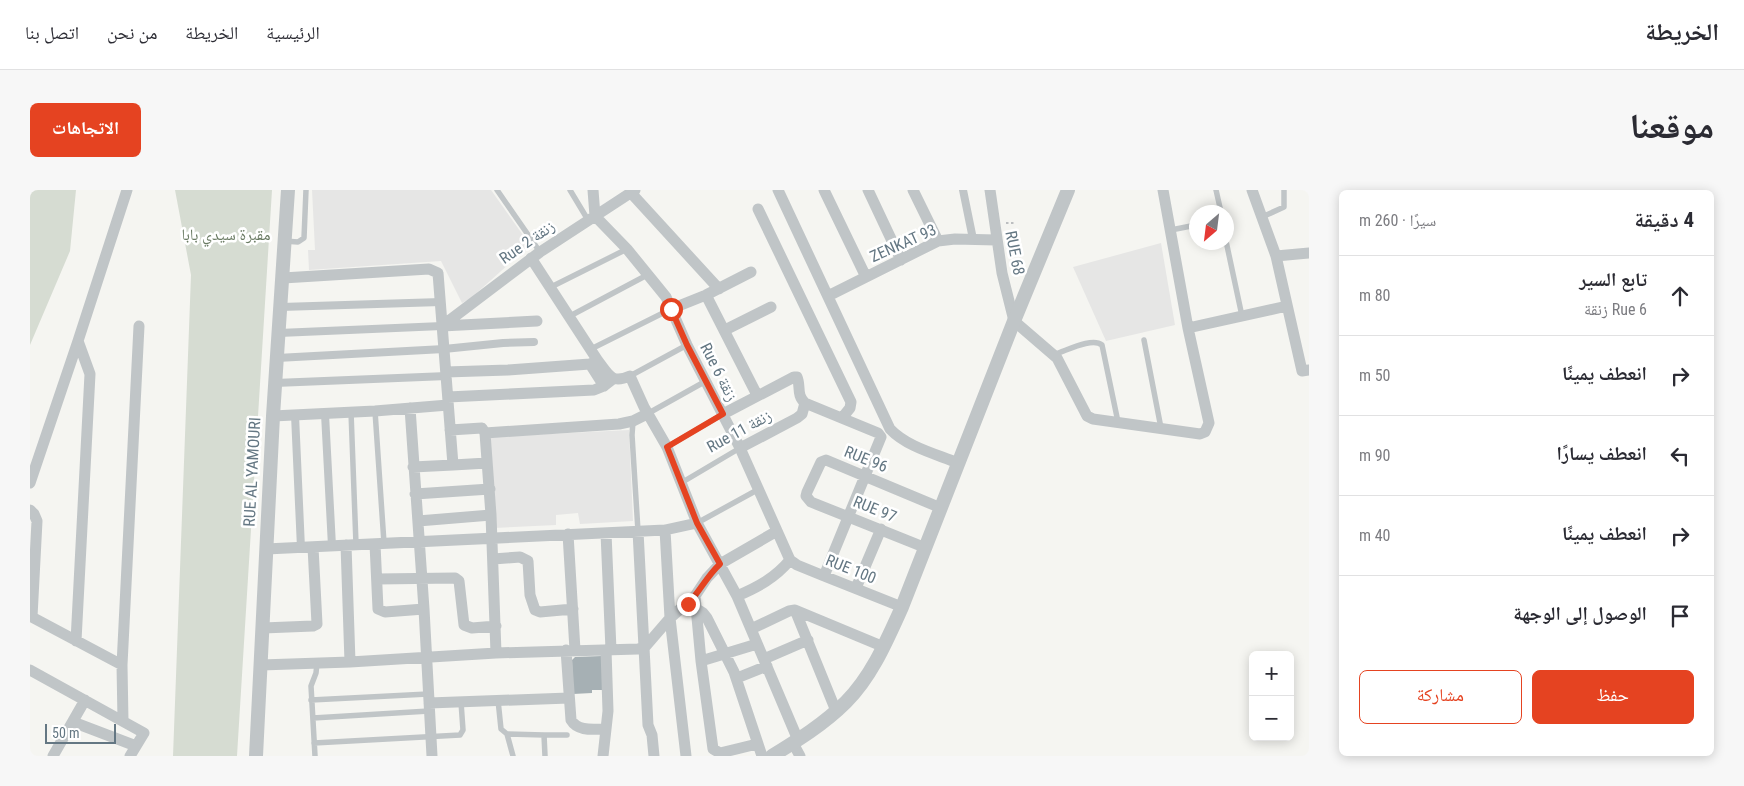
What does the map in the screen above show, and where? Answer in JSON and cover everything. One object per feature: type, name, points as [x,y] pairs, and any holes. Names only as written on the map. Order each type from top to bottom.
[{"type":"street","points":[[30,483],[127,190]]},
{"type":"street","name":"RUE AL YAMOURI","points":[[256,756],[273,416],[288,190]]},
{"type":"street","points":[[592,218],[594,190]]},
{"type":"street","points":[[778,190],[890,429],[907,442],[958,463]]},
{"type":"street","points":[[824,190],[866,277]]},
{"type":"street","points":[[868,190],[901,260]]},
{"type":"street","points":[[912,190],[938,242]]},
{"type":"street","points":[[963,190],[973,239]]},
{"type":"street","name":"RUE 68","points":[[990,190],[1002,273],[1014,321]]},
{"type":"street","points":[[772,756],[795,742],[847,701],[861,684],[884,647],[926,548],[1014,321],[1068,190]]},
{"type":"street","points":[[1014,321],[1055,354],[1087,416],[1093,419],[1200,434],[1205,432],[1209,423],[1188,328],[1163,190]]},
{"type":"street","points":[[1252,190],[1276,256],[1302,371],[1309,370]]},
{"type":"street","points":[[634,192],[719,289]]},
{"type":"street","name":"Rue 2 زنقة","points":[[442,326],[535,255],[634,192]]},
{"type":"street","points":[[758,209],[851,402],[850,408],[842,418]]},
{"type":"street","name":"Rue 6 زنقة","points":[[592,218],[628,249],[666,297],[687,345],[740,448],[790,560]]},
{"type":"street","name":"ZENKAT 93","points":[[828,296],[938,242],[973,239],[996,240]]},
{"type":"street","points":[[1276,256],[1309,253]]},
{"type":"street","points":[[535,255],[551,287],[591,349],[594,362],[608,383]]},
{"type":"street","points":[[283,278],[428,269],[435,271],[439,276],[453,465]]},
{"type":"street","points":[[671,309],[719,289],[751,272]]},
{"type":"street","points":[[706,295],[757,395]]},
{"type":"street","points":[[281,307],[441,302]]},
{"type":"street","points":[[1188,328],[1287,306]]},
{"type":"street","points":[[725,330],[771,307]]},
{"type":"street","points":[[279,333],[537,321]]},
{"type":"street","points":[[123,721],[122,666],[139,326]]},
{"type":"street","points":[[76,640],[90,374],[78,341]]},
{"type":"street","points":[[277,358],[534,342]]},
{"type":"street","points":[[275,383],[508,370],[594,362]]},
{"type":"street","points":[[273,416],[375,411],[410,408],[448,401],[594,390],[630,376],[647,414],[667,447],[697,523],[737,596],[766,662],[800,756]]},
{"type":"street","points":[[723,414],[757,395],[797,377],[798,393],[800,399],[805,403],[878,433],[881,437],[824,576]]},
{"type":"street","name":"Rue 11 زنقة","points":[[740,448],[797,418],[802,414],[805,403]]},
{"type":"street","points":[[410,408],[420,541],[432,756]]},
{"type":"street","points":[[325,414],[332,546]]},
{"type":"street","points":[[485,433],[596,426],[633,421],[647,414]]},
{"type":"street","points":[[295,415],[301,548]]},
{"type":"street","points":[[450,430],[482,428],[485,433],[490,489],[496,653]]},
{"type":"street","name":"RUE 96","points":[[811,502],[806,492],[823,460],[826,460],[941,508]]},
{"type":"street","points":[[413,467],[487,463]]},
{"type":"street","points":[[415,494],[490,489]]},
{"type":"street","name":"RUE 97","points":[[811,502],[926,548]]},
{"type":"street","points":[[30,510],[37,521],[31,616],[122,666]]},
{"type":"street","points":[[418,521],[491,515]]},
{"type":"street","points":[[266,549],[664,530],[697,523]]},
{"type":"street","points":[[856,588],[881,529]]},
{"type":"street","points":[[664,530],[670,618],[686,756]]},
{"type":"street","points":[[638,531],[648,725],[652,735],[654,756]]},
{"type":"street","points":[[261,665],[350,662],[496,653],[638,649],[645,647],[670,618],[695,602],[707,578],[720,564],[777,531]]},
{"type":"street","points":[[603,756],[608,711],[606,533]]},
{"type":"street","points":[[568,534],[573,609],[569,698],[570,716],[573,724],[581,729],[606,729]]},
{"type":"street","points":[[380,543],[377,579],[378,609],[381,611],[424,609]]},
{"type":"street","points":[[350,662],[351,545]]},
{"type":"street","points":[[263,628],[314,626],[317,624],[313,547]]},
{"type":"street","points":[[493,559],[520,557],[528,561],[530,595],[533,607],[537,612],[573,609]]},
{"type":"street","points":[[737,596],[752,590],[775,576],[790,560]]},
{"type":"street","name":"RUE 100","points":[[790,560],[797,565],[902,607]]},
{"type":"street","points":[[377,579],[422,577],[458,579],[464,625],[468,628],[496,626]]},
{"type":"street","points":[[695,602],[706,618],[737,678],[762,756]]},
{"type":"street","points":[[695,602],[713,749],[720,752],[758,744]]},
{"type":"street","points":[[751,628],[789,610],[795,610],[884,647]]},
{"type":"street","points":[[795,610],[836,711]]},
{"type":"street","points":[[737,678],[808,640]]},
{"type":"street","points":[[701,661],[757,644]]},
{"type":"street","points":[[30,670],[144,732],[133,751],[73,722]]},
{"type":"street","points":[[429,703],[569,698]]},
{"type":"street","points":[[53,756],[85,700]]},
{"type":"lane","points":[[284,242],[298,242],[304,238],[306,190]]},
{"type":"lane","points":[[497,190],[535,255]]},
{"type":"lane","points":[[570,190],[592,218]]},
{"type":"lane","points":[[1216,190],[1219,205]]},
{"type":"lane","points":[[1262,217],[1283,208],[1284,190]]},
{"type":"lane","points":[[1171,230],[1189,226]]},
{"type":"lane","points":[[551,287],[628,249]]},
{"type":"lane","points":[[1228,250],[1242,316]]},
{"type":"lane","points":[[570,316],[649,274]]},
{"type":"lane","points":[[591,349],[671,309]]},
{"type":"lane","points":[[1144,340],[1161,428]]},
{"type":"lane","points":[[1055,354],[1091,342],[1102,345],[1118,422]]},
{"type":"lane","points":[[630,376],[687,345]]},
{"type":"lane","points":[[647,414],[706,380]]},
{"type":"lane","points":[[375,411],[380,543]]},
{"type":"lane","points":[[351,412],[351,545]]},
{"type":"lane","points":[[667,447],[723,414]]},
{"type":"lane","points":[[633,421],[632,435],[638,531]]},
{"type":"lane","name":"Rue 11 زنقة","points":[[681,483],[740,448]]},
{"type":"lane","points":[[697,523],[759,490]]},
{"type":"lane","points":[[315,756],[310,686],[316,674],[317,663]]},
{"type":"lane","points":[[311,700],[429,703]]},
{"type":"lane","points":[[498,700],[501,729],[507,734],[513,756]]},
{"type":"lane","points":[[314,743],[461,734],[463,730],[461,702]]},
{"type":"lane","points":[[313,718],[429,703]]},
{"type":"lane","points":[[507,734],[567,735]]},
{"type":"lane","points":[[544,735],[545,756]]},
{"type":"shaded area","points":[[312,190],[491,190],[530,245],[471,298],[462,303],[441,261],[309,270],[308,250],[315,250]]},
{"type":"shaded area","points":[[1161,243],[1175,325],[1106,341],[1073,267]]},
{"type":"shaded area","points":[[629,430],[633,521],[580,524],[578,513],[556,515],[556,525],[494,528],[488,437]]},
{"type":"green space","points":[[30,190],[76,190],[70,251],[30,345]]},
{"type":"green space","name":"مقبرة سيدي بابا","points":[[175,190],[272,190],[237,756],[173,756],[191,275]]},
{"type":"building","points":[[602,656],[603,690],[592,690],[592,693],[573,694],[572,660],[575,657]]},
{"type":"route","points":[[671,309],[687,345],[723,414],[667,447],[697,523],[720,564],[712,571],[688,604]]}]
